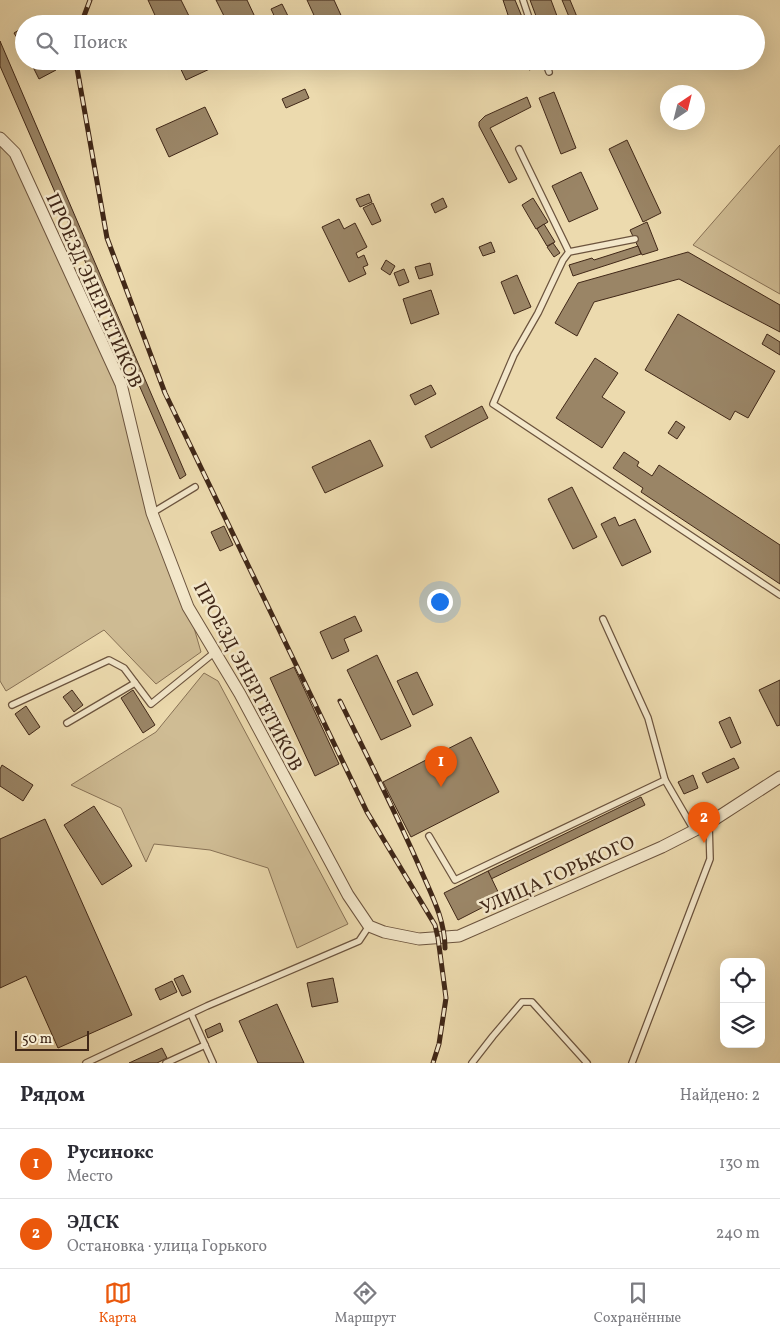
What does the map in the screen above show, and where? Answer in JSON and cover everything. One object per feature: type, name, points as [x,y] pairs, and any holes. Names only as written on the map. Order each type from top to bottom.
[{"type":"street","name":"ПРОЕЗД ЭНЕРГЕТИКОВ","points":[[0,138],[15,153],[121,384],[152,513],[188,607],[240,694],[348,894],[369,926]]},
{"type":"street","name":"УЛИЦА ГОРЬКОГО","points":[[369,926],[384,932],[419,939],[459,936],[662,847],[709,823],[780,777]]},
{"type":"lane","points":[[523,0],[528,15]]},
{"type":"lane","points":[[519,149],[569,252]]},
{"type":"lane","points":[[634,239],[569,252],[563,260],[538,313],[514,355],[492,404],[780,595]]},
{"type":"lane","points":[[152,513],[195,487]]},
{"type":"lane","points":[[603,619],[648,718],[665,780],[694,830]]},
{"type":"lane","points":[[12,705],[108,660],[124,668],[151,704],[215,652]]},
{"type":"lane","points":[[67,723],[135,683]]},
{"type":"lane","points":[[429,836],[455,880],[665,780]]},
{"type":"lane","points":[[632,1063],[710,859],[709,823]]},
{"type":"lane","points":[[86,1063],[191,1014],[359,941],[369,926]]},
{"type":"lane","points":[[472,1063],[522,1002],[532,1002],[587,1063]]},
{"type":"lane","points":[[191,1014],[213,1063]]},
{"type":"lane","points":[[166,1063],[205,1045]]},
{"type":"shaded area","points":[[0,145],[15,153],[121,384],[152,513],[188,607],[201,652],[156,684],[104,630],[6,691],[0,681]]},
{"type":"shaded area","points":[[780,145],[780,294],[693,245]]},
{"type":"shaded area","points":[[204,673],[218,681],[348,924],[297,948],[268,868],[210,850],[154,844],[146,862],[121,808],[71,785],[156,732]]},
{"type":"building","points":[[148,0],[181,0],[188,15],[155,15]]},
{"type":"building","points":[[216,0],[247,0],[254,15],[224,15]]},
{"type":"building","points":[[307,0],[334,0],[341,15],[314,15]]},
{"type":"building","points":[[503,0],[515,0],[521,15],[508,15]]},
{"type":"building","points":[[530,0],[551,0],[557,15],[536,15]]},
{"type":"building","points":[[562,0],[570,0],[576,15],[568,15]]},
{"type":"building","points":[[282,4],[288,15],[274,15],[271,9]]},
{"type":"building","points":[[0,41],[186,475],[180,479],[0,66]]},
{"type":"building","points":[[34,70],[56,70],[39,79]]},
{"type":"building","points":[[181,70],[208,70],[186,80]]},
{"type":"building","points":[[305,89],[309,98],[286,108],[282,99]]},
{"type":"building","points":[[554,92],[576,148],[561,154],[539,98]]},
{"type":"building","points":[[527,97],[531,107],[490,128],[517,179],[509,183],[479,126],[479,122],[485,116]]},
{"type":"building","points":[[205,107],[218,134],[169,157],[156,129]]},
{"type":"building","points":[[627,140],[661,213],[643,222],[609,149]]},
{"type":"building","points":[[581,172],[598,209],[569,222],[552,186]]},
{"type":"building","points":[[369,194],[372,202],[360,207],[356,199]]},
{"type":"building","points":[[443,198],[447,207],[435,213],[431,204]]},
{"type":"building","points":[[533,198],[548,222],[536,229],[522,205]]},
{"type":"building","points":[[373,203],[381,221],[372,225],[363,208]]},
{"type":"building","points":[[339,219],[344,229],[355,223],[367,247],[356,253],[358,258],[364,255],[368,265],[363,267],[366,274],[349,282],[322,227]]},
{"type":"building","points":[[647,222],[658,250],[642,255],[630,230]]},
{"type":"building","points":[[544,224],[555,242],[547,246],[537,229]]},
{"type":"building","points":[[491,242],[495,252],[483,256],[479,247]]},
{"type":"building","points":[[553,243],[560,253],[554,257],[547,247]]},
{"type":"building","points":[[638,246],[641,254],[573,276],[569,265],[592,258],[594,260]]},
{"type":"building","points":[[688,252],[780,305],[780,332],[679,279],[594,302],[577,336],[555,323],[578,283]]},
{"type":"building","points":[[386,260],[395,266],[390,275],[381,269]]},
{"type":"building","points":[[430,263],[433,275],[419,279],[415,267]]},
{"type":"building","points":[[404,269],[409,282],[399,286],[394,273]]},
{"type":"building","points":[[517,275],[531,307],[514,314],[501,282]]},
{"type":"building","points":[[431,290],[439,314],[411,324],[403,299]]},
{"type":"building","points":[[678,314],[775,371],[748,418],[735,411],[730,420],[645,370]]},
{"type":"building","points":[[767,334],[780,342],[780,355],[762,344]]},
{"type":"building","points":[[595,358],[618,373],[602,397],[625,412],[602,448],[556,418]]},
{"type":"building","points":[[431,385],[436,394],[415,405],[410,395]]},
{"type":"building","points":[[482,406],[488,418],[431,448],[425,436]]},
{"type":"building","points":[[676,421],[685,427],[677,439],[668,433]]},
{"type":"building","points":[[370,440],[383,466],[325,493],[312,467]]},
{"type":"building","points":[[624,452],[639,462],[637,466],[652,476],[659,465],[780,545],[780,584],[641,492],[643,488],[613,468]]},
{"type":"building","points":[[572,487],[597,537],[573,549],[548,499]]},
{"type":"building","points":[[615,517],[619,526],[635,519],[651,552],[622,566],[601,524]]},
{"type":"building","points":[[224,526],[233,545],[220,551],[211,532]]},
{"type":"building","points":[[355,616],[362,631],[344,639],[349,651],[332,659],[320,632]]},
{"type":"building","points":[[377,655],[411,726],[381,740],[347,670]]},
{"type":"building","points":[[294,667],[339,764],[315,776],[270,678]]},
{"type":"building","points":[[417,672],[433,705],[413,715],[397,681]]},
{"type":"building","points":[[780,680],[780,725],[777,726],[759,690]]},
{"type":"building","points":[[72,690],[83,705],[74,712],[63,697]]},
{"type":"building","points":[[133,690],[155,725],[143,733],[121,698]]},
{"type":"building","points":[[26,706],[40,727],[29,735],[15,714]]},
{"type":"building","points":[[730,717],[741,743],[731,748],[719,722]]},
{"type":"building","points":[[471,737],[499,792],[411,837],[383,782]]},
{"type":"building","points":[[734,758],[739,768],[707,783],[702,773]]},
{"type":"building","points":[[2,765],[33,785],[23,801],[0,786],[0,769]]},
{"type":"building","points":[[693,775],[698,788],[684,794],[678,782]]},
{"type":"building","points":[[641,797],[645,805],[491,879],[488,871]]},
{"type":"building","points":[[94,806],[132,866],[102,885],[64,825]]},
{"type":"building","points":[[45,819],[132,1015],[58,1048],[26,976],[0,988],[0,839]]},
{"type":"building","points":[[488,871],[501,898],[458,920],[444,893]]},
{"type":"building","points":[[183,975],[191,992],[182,996],[174,979]]},
{"type":"building","points":[[333,978],[338,1002],[312,1007],[307,983]]},
{"type":"building","points":[[172,981],[177,992],[160,1000],[155,989]]},
{"type":"building","points":[[277,1004],[304,1063],[258,1063],[239,1021]]},
{"type":"building","points":[[220,1023],[223,1031],[208,1038],[205,1030]]},
{"type":"building","points":[[162,1048],[167,1058],[157,1063],[129,1063]]},
{"type":"railway","points":[[84,15],[90,0]]},
{"type":"railway","points":[[77,70],[107,238],[165,393],[367,812],[435,925],[446,998],[439,1044],[433,1063]]},
{"type":"railway","points":[[340,701],[401,826],[433,897],[443,927],[445,948]]},
{"type":"place","name":"Русинокс","points":[[441,787]]},
{"type":"place","name":"ЭДСК","points":[[704,843]]}]
